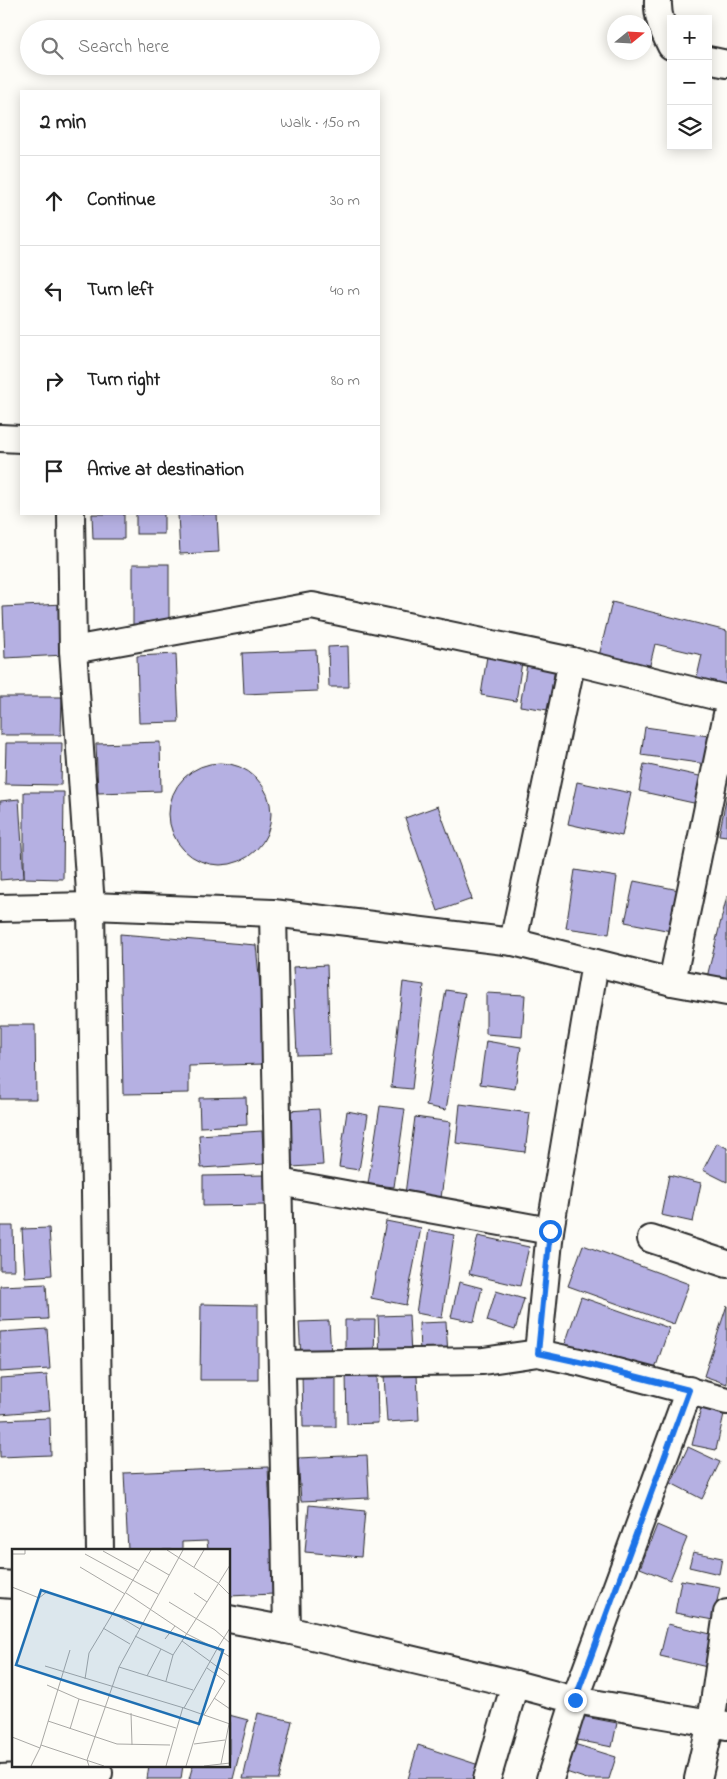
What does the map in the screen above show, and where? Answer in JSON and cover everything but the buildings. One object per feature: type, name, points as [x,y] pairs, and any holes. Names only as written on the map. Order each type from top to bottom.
[{"type":"street","points":[[658,0],[657,11],[667,38]]},
{"type":"street","points":[[712,61],[727,64]]},
{"type":"street","points":[[0,438],[20,439]]},
{"type":"street","points":[[70,515],[73,650],[91,906],[100,1549]]},
{"type":"street","points":[[73,650],[312,606],[572,661],[727,699]]},
{"type":"street","points":[[514,942],[572,661]]},
{"type":"street","points":[[672,982],[727,714]]},
{"type":"street","points":[[0,908],[91,906],[273,913],[514,942],[672,982],[727,992]]},
{"type":"street","points":[[273,913],[287,1630]]},
{"type":"street","points":[[538,1353],[550,1231],[595,963]]},
{"type":"street","points":[[279,1182],[550,1231]]},
{"type":"street","points":[[651,1239],[727,1264]]},
{"type":"street","points":[[282,1364],[483,1361],[538,1353],[727,1401]]},
{"type":"street","points":[[550,1779],[575,1700],[689,1390]]},
{"type":"street","points":[[698,1779],[719,1725],[727,1613]]},
{"type":"street","points":[[230,1620],[287,1630],[575,1700],[719,1725]]},
{"type":"street","points":[[487,1779],[515,1684]]},
{"type":"street","points":[[0,1778],[99,1772]]},
{"type":"route","points":[[550,1231],[538,1353],[566,1358],[689,1390],[575,1700]]}]
